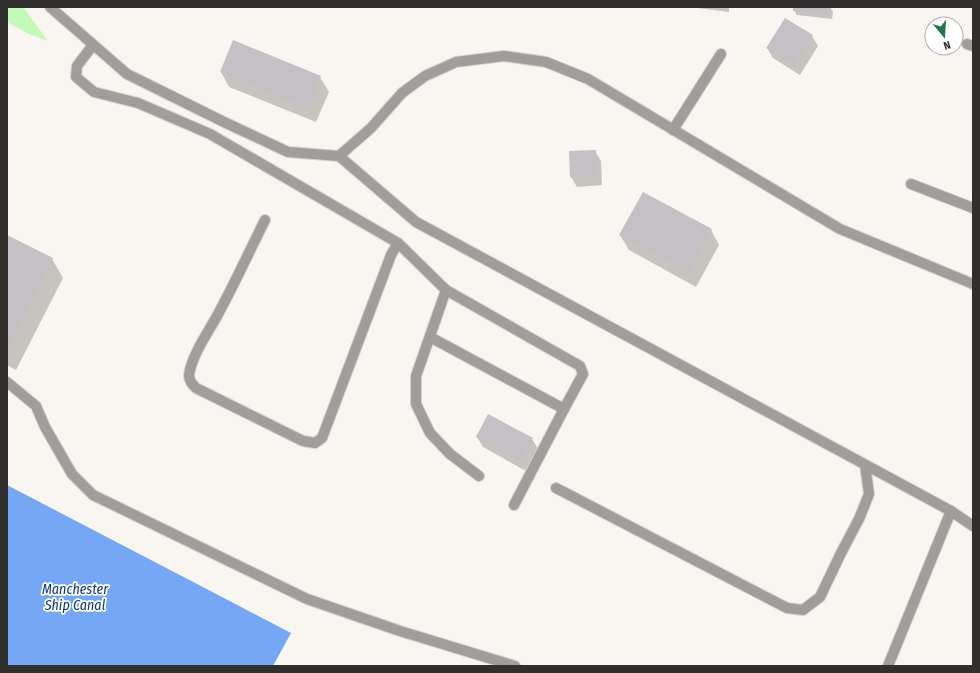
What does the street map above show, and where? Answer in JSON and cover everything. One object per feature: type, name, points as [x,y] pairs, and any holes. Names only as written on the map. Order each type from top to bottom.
[{"type":"street","points":[[50,7],[127,74],[288,152],[339,156],[416,222],[951,511],[973,526]]},
{"type":"street","points":[[93,44],[77,66],[76,77],[94,92],[138,103],[210,134],[398,243],[446,290],[580,366],[583,374],[514,505]]},
{"type":"street","points":[[673,130],[721,54]]},
{"type":"street","points":[[339,156],[371,128],[402,93],[425,76],[456,62],[504,56],[546,62],[588,79],[840,229],[973,284]]},
{"type":"street","points":[[911,184],[973,208]]},
{"type":"street","points":[[265,220],[217,316],[198,350],[189,376],[190,382],[196,388],[303,441],[315,443],[322,438],[391,255],[398,243]]},
{"type":"street","points":[[446,290],[416,376],[416,404],[430,434],[450,454],[478,476]]},
{"type":"street","points":[[430,337],[564,409]]},
{"type":"street","points":[[7,382],[36,406],[45,427],[72,474],[93,495],[306,599],[400,631],[515,666]]},
{"type":"street","points":[[556,488],[787,608],[803,610],[820,597],[859,519],[869,494],[865,465]]},
{"type":"street","points":[[888,666],[951,511]]},
{"type":"green space","points":[[7,7],[23,7],[48,41],[29,34],[7,22]]},
{"type":"water","name":"Manchester Ship Canal","points":[[7,485],[291,633],[273,666],[7,666]]},
{"type":"building","points":[[793,7],[831,7],[830,14],[793,11]]},
{"type":"building","points":[[785,18],[813,35],[794,65],[766,48]]},
{"type":"building","points":[[233,40],[321,76],[308,108],[220,72]]},
{"type":"building","points":[[596,150],[597,176],[570,177],[569,151]]},
{"type":"building","points":[[643,192],[712,229],[688,272],[619,235]]},
{"type":"building","points":[[7,235],[53,258],[7,347]]},
{"type":"building","points":[[488,414],[533,438],[520,461],[476,437]]}]
